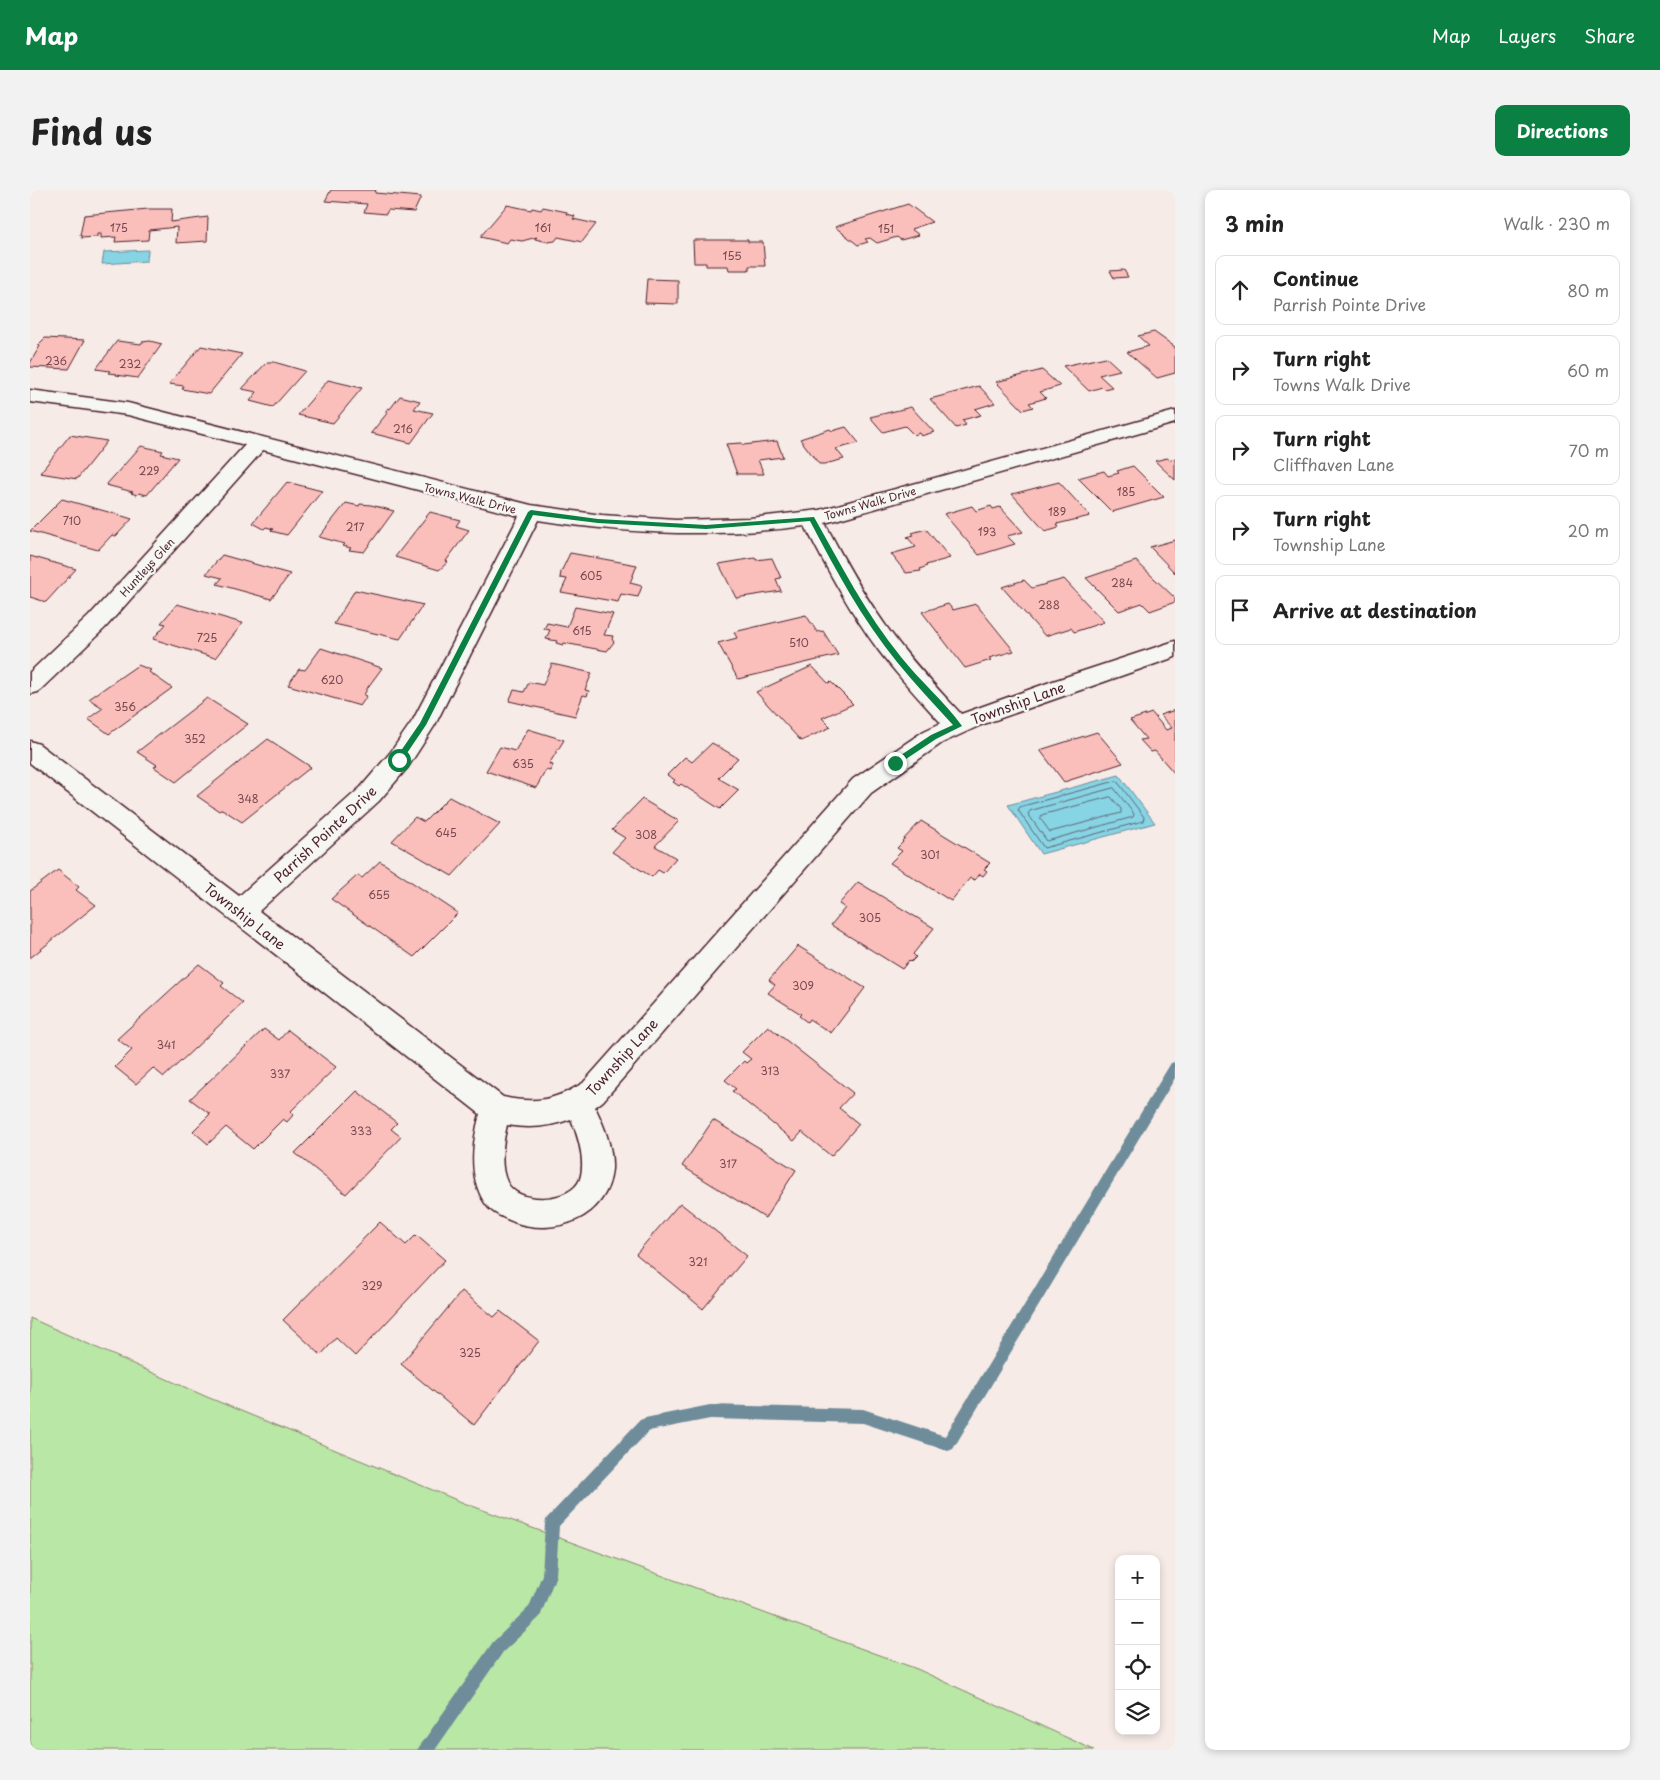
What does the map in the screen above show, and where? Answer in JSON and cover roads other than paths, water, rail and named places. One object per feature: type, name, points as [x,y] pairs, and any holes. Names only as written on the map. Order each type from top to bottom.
[{"type":"street","name":"Towns Walk Drive","points":[[30,396],[128,409],[553,517],[706,527],[812,519],[1175,417]]},
{"type":"street","name":"Huntleys Glen","points":[[30,686],[97,622],[258,443]]},
{"type":"street","name":"Parrish Pointe Drive","points":[[240,912],[370,794],[399,760],[423,725],[531,512]]},
{"type":"street","points":[[812,519],[834,561],[875,627],[899,660],[958,726]]},
{"type":"street","name":"Township Lane","points":[[30,750],[496,1109],[518,1114],[542,1115],[566,1109],[593,1092],[862,786],[933,737],[958,726],[1061,687],[1175,649]]},
{"type":"street","points":[[496,1109],[488,1144],[489,1171],[495,1193],[512,1208],[539,1214],[564,1211],[584,1198],[595,1181],[597,1162],[595,1143],[588,1122],[578,1102]]},
{"type":"water","points":[[148,250],[147,261],[102,264],[104,252]]},
{"type":"water","points":[[1119,775],[1155,823],[1041,854],[1008,805]]},
{"type":"waterway","points":[[425,1750],[498,1647],[535,1612],[549,1575],[552,1523],[645,1425],[710,1412],[863,1416],[948,1444],[1175,1067]]}]
